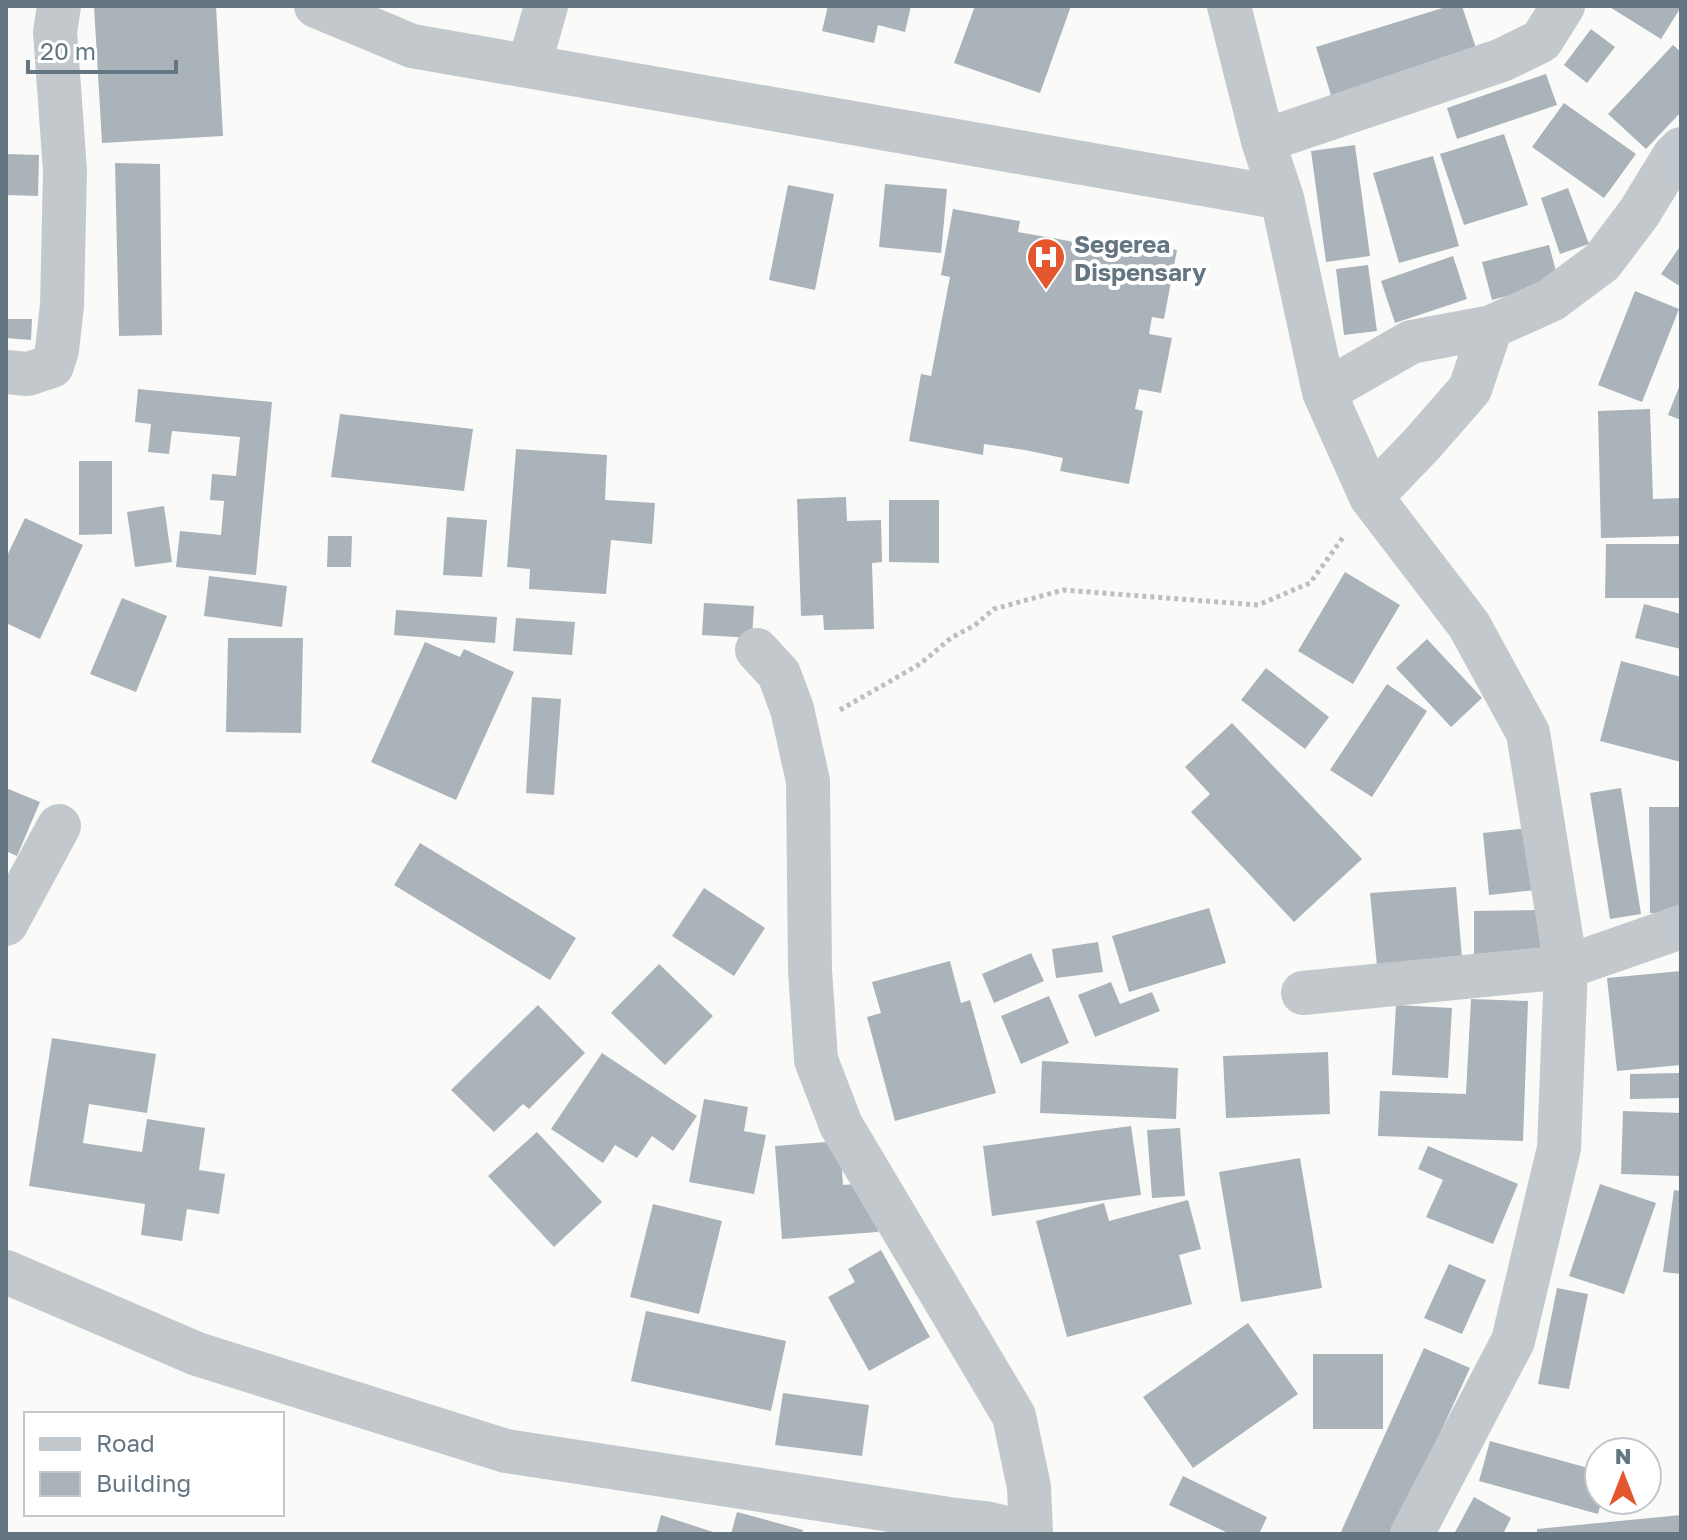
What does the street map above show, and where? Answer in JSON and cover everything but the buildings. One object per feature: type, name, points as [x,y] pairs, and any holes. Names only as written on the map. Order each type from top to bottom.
[{"type":"street","points":[[6,372],[28,374],[52,366],[57,350],[62,305],[65,171],[55,32],[59,6]]},
{"type":"street","points":[[316,6],[412,46],[1282,198]]},
{"type":"street","points":[[529,66],[546,6]]},
{"type":"street","points":[[1229,6],[1263,141],[1282,198],[1324,392],[1371,497],[1469,625],[1528,733],[1566,967],[1559,1148],[1513,1341],[1412,1534]]},
{"type":"street","points":[[1263,141],[1502,60],[1541,41],[1563,6]]},
{"type":"street","points":[[1324,392],[1411,342],[1491,327],[1551,300],[1602,262],[1681,149]]},
{"type":"street","points":[[1371,497],[1470,389],[1491,327]]},
{"type":"street","points":[[6,1272],[197,1354],[506,1451],[985,1523],[1031,1534],[1029,1487],[1014,1416],[841,1125],[816,1060],[810,970],[808,781],[800,737],[779,674],[757,650]]},
{"type":"street","points":[[6,924],[59,826]]},
{"type":"street","points":[[1303,993],[1566,967],[1681,927]]},
{"type":"path","points":[[800,737],[838,711],[920,664],[994,609],[1024,600],[1063,590],[1258,605],[1310,583],[1371,497]]},
{"type":"place","name":"Segerea Dispensary","points":[[1046,291]]}]
